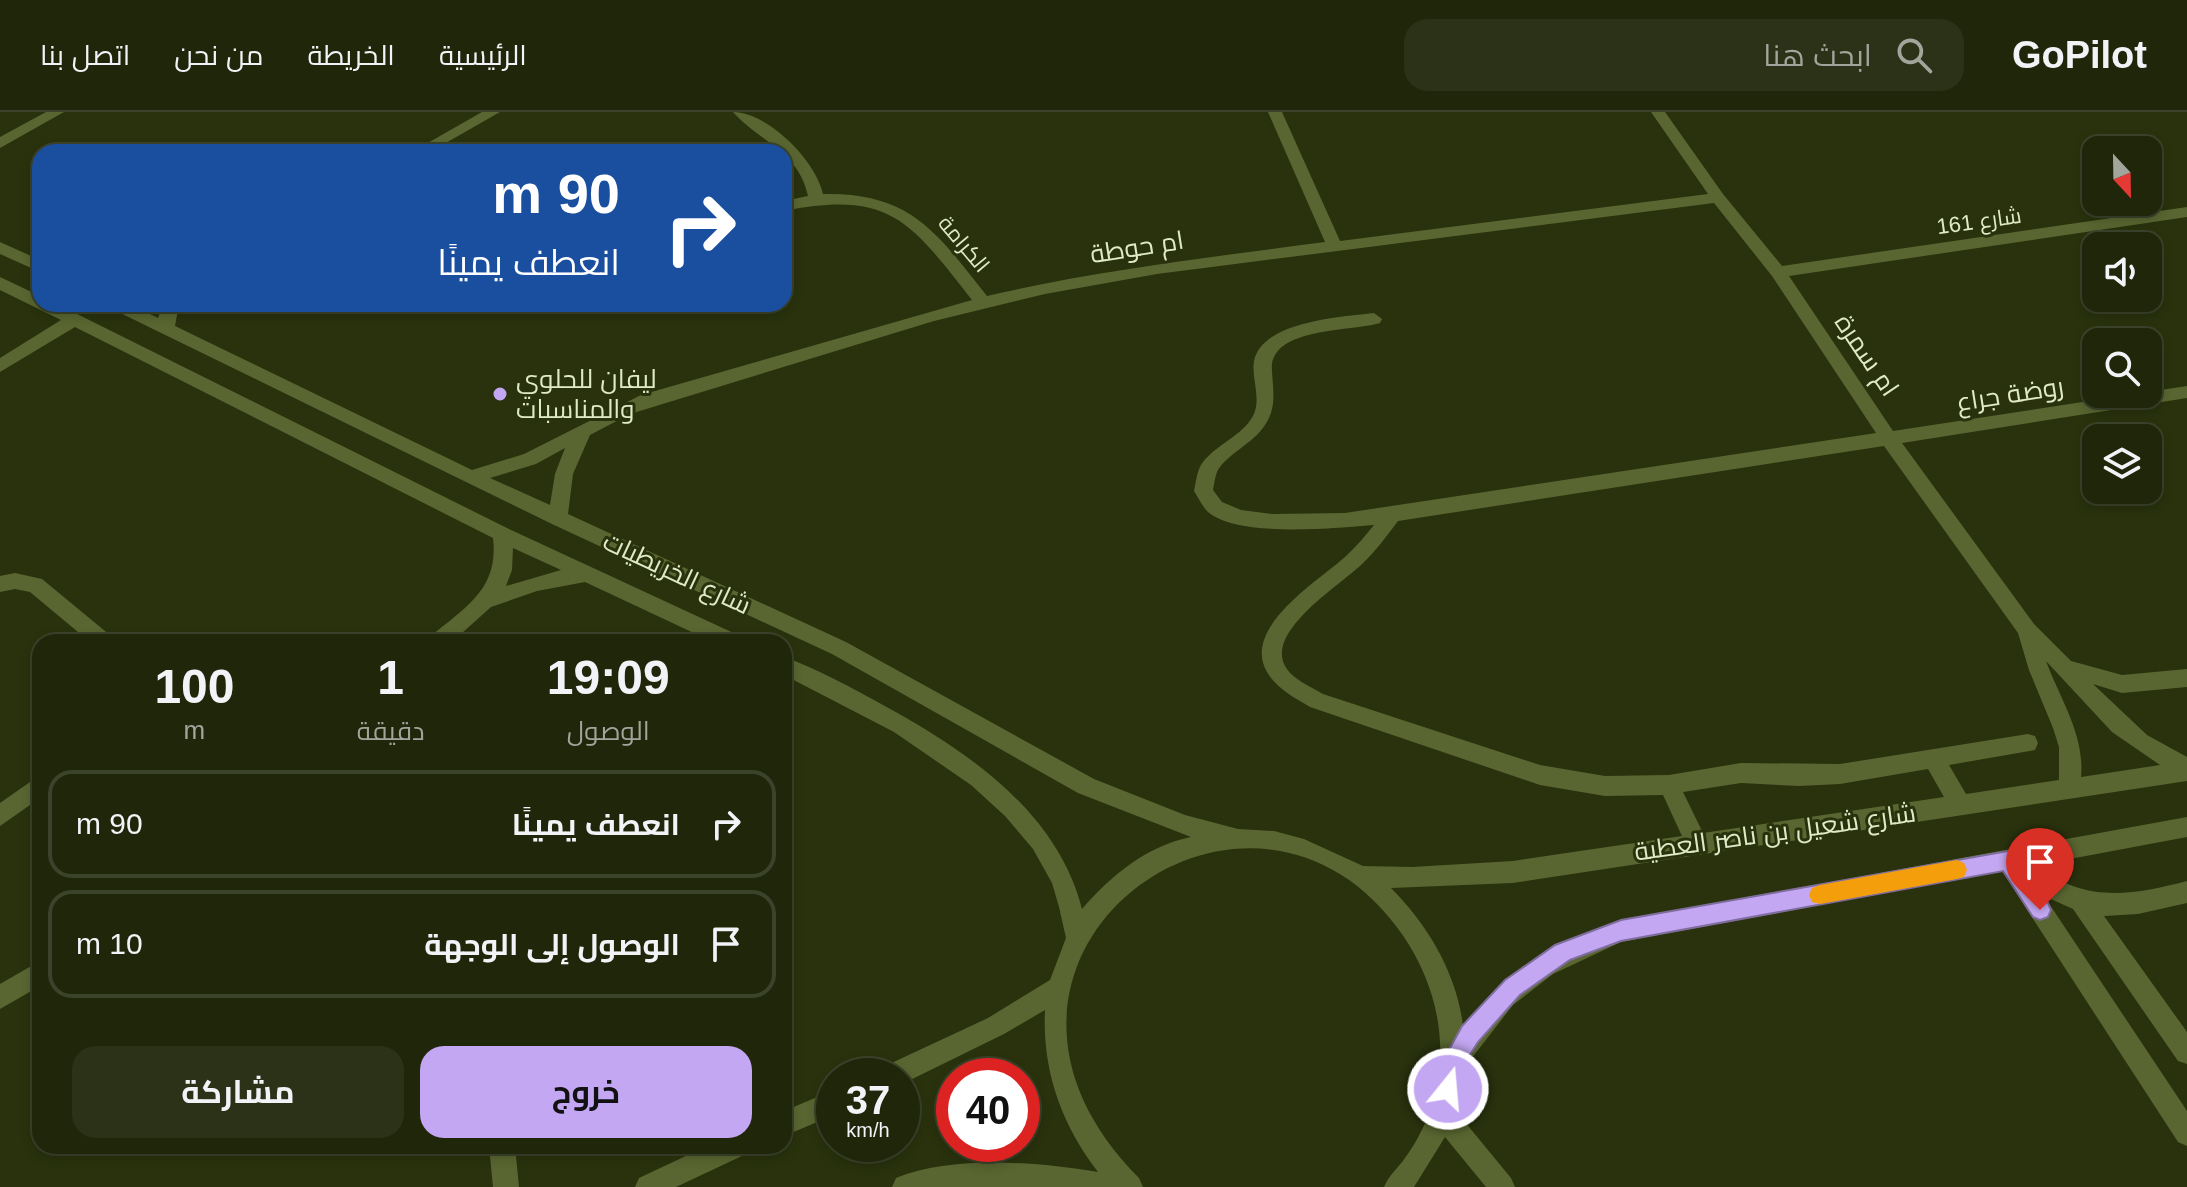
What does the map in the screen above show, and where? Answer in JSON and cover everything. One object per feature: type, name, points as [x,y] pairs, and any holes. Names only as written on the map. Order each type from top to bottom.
[{"type":"street","points":[[0,143],[57,112]]},
{"type":"street","points":[[434,144],[493,112]]},
{"type":"street","points":[[740,112],[779,144]]},
{"type":"street","points":[[1275,112],[1335,247]]},
{"type":"street","name":"ام سمرة","points":[[1658,112],[1718,198],[1778,272],[1889,439],[2027,630],[2066,667],[2126,735],[2187,769]]},
{"type":"street","points":[[792,155],[803,164],[815,186],[816,199]]},
{"type":"street","name":"ام حوطة","points":[[471,477],[530,459],[647,400],[983,302],[1129,274],[1718,198]]},
{"type":"street","name":"الكرامة","points":[[792,204],[816,199],[863,201],[882,205],[914,221],[926,231],[983,302]]},
{"type":"street","name":"شارع 161","points":[[1778,272],[2187,212]]},
{"type":"street","points":[[0,247],[32,263]]},
{"type":"street","name":"شارع الخريطيات","points":[[0,283],[32,299]]},
{"type":"street","name":"شارع الخريطيات","points":[[58,312],[502,534],[716,634]]},
{"type":"street","name":"شارع الخريطيات","points":[[132,312],[559,519],[864,661],[1086,786],[1184,825],[1237,839]]},
{"type":"street","points":[[167,329],[168,312]]},
{"type":"street","name":"روضة جراع","points":[[1374,319],[1293,333],[1273,341],[1263,356],[1265,402],[1260,419],[1209,467],[1204,487],[1207,497],[1226,513],[1258,520],[1304,524],[1392,515],[2187,392]]},
{"type":"street","points":[[0,366],[74,320]]},
{"type":"street","points":[[559,519],[558,497],[562,475],[583,432]]},
{"type":"street","points":[[1392,515],[1364,550],[1283,621],[1273,637],[1272,656],[1280,676],[1296,691],[1540,775],[1605,786],[1669,785],[1741,773],[1799,776],[1840,774],[2028,743]]},
{"type":"street","points":[[488,600],[505,566],[502,534]]},
{"type":"street","points":[[448,634],[488,600],[536,583],[585,574]]},
{"type":"street","points":[[0,584],[15,581],[35,585],[94,634]]},
{"type":"street","name":"ام سمرة","points":[[2027,630],[2040,675],[2069,740],[2073,758],[2069,789]]},
{"type":"street","points":[[2066,667],[2103,681],[2122,684],[2187,678]]},
{"type":"street","points":[[792,670],[842,692],[930,743],[1012,809],[1040,841],[1061,879],[1077,937]]},
{"type":"street","points":[[1934,759],[1960,805]]},
{"type":"street","name":"شارع شعيل بن ناصر العطية","points":[[1361,877],[1424,878],[1513,872],[2187,769]]},
{"type":"street","points":[[1669,785],[1696,843]]},
{"type":"street","points":[[0,816],[32,791]]},
{"type":"street","points":[[1453,1063],[1470,1034],[1512,987],[1563,953],[1621,931],[2187,827]]},
{"type":"street","points":[[1130,1187],[1109,1167],[1089,1140],[1063,1081],[1055,1019],[1058,989],[1077,937],[1102,901],[1143,865],[1204,842],[1237,839],[1269,840],[1301,847],[1361,877],[1405,918],[1436,971],[1452,1031],[1453,1063],[1443,1115],[1430,1144],[1397,1187]]},
{"type":"street","points":[[2011,860],[2045,884],[2080,901],[2105,907],[2129,907],[2187,892]]},
{"type":"street","points":[[2011,860],[2187,1133]]},
{"type":"street","points":[[2080,901],[2187,1052]]},
{"type":"street","points":[[0,997],[32,978]]},
{"type":"street","points":[[920,1063],[996,1026],[1058,989]]},
{"type":"street","points":[[792,1120],[816,1110]]},
{"type":"street","points":[[1443,1115],[1502,1187]]},
{"type":"street","points":[[503,1154],[506,1187]]},
{"type":"street","points":[[648,1187],[718,1154]]},
{"type":"street","points":[[905,1187],[990,1176],[1061,1178],[1115,1187]]},
{"type":"slow traffic","points":[[1820,895],[1957,870]]},
{"type":"place","name":"ليفان للحلوي والمناسبات","points":[[500,394]]},
{"type":"route","points":[[1448,1089],[1453,1063],[1470,1034],[1512,987],[1563,953],[1621,931],[2008,861],[2040,910]]}]
